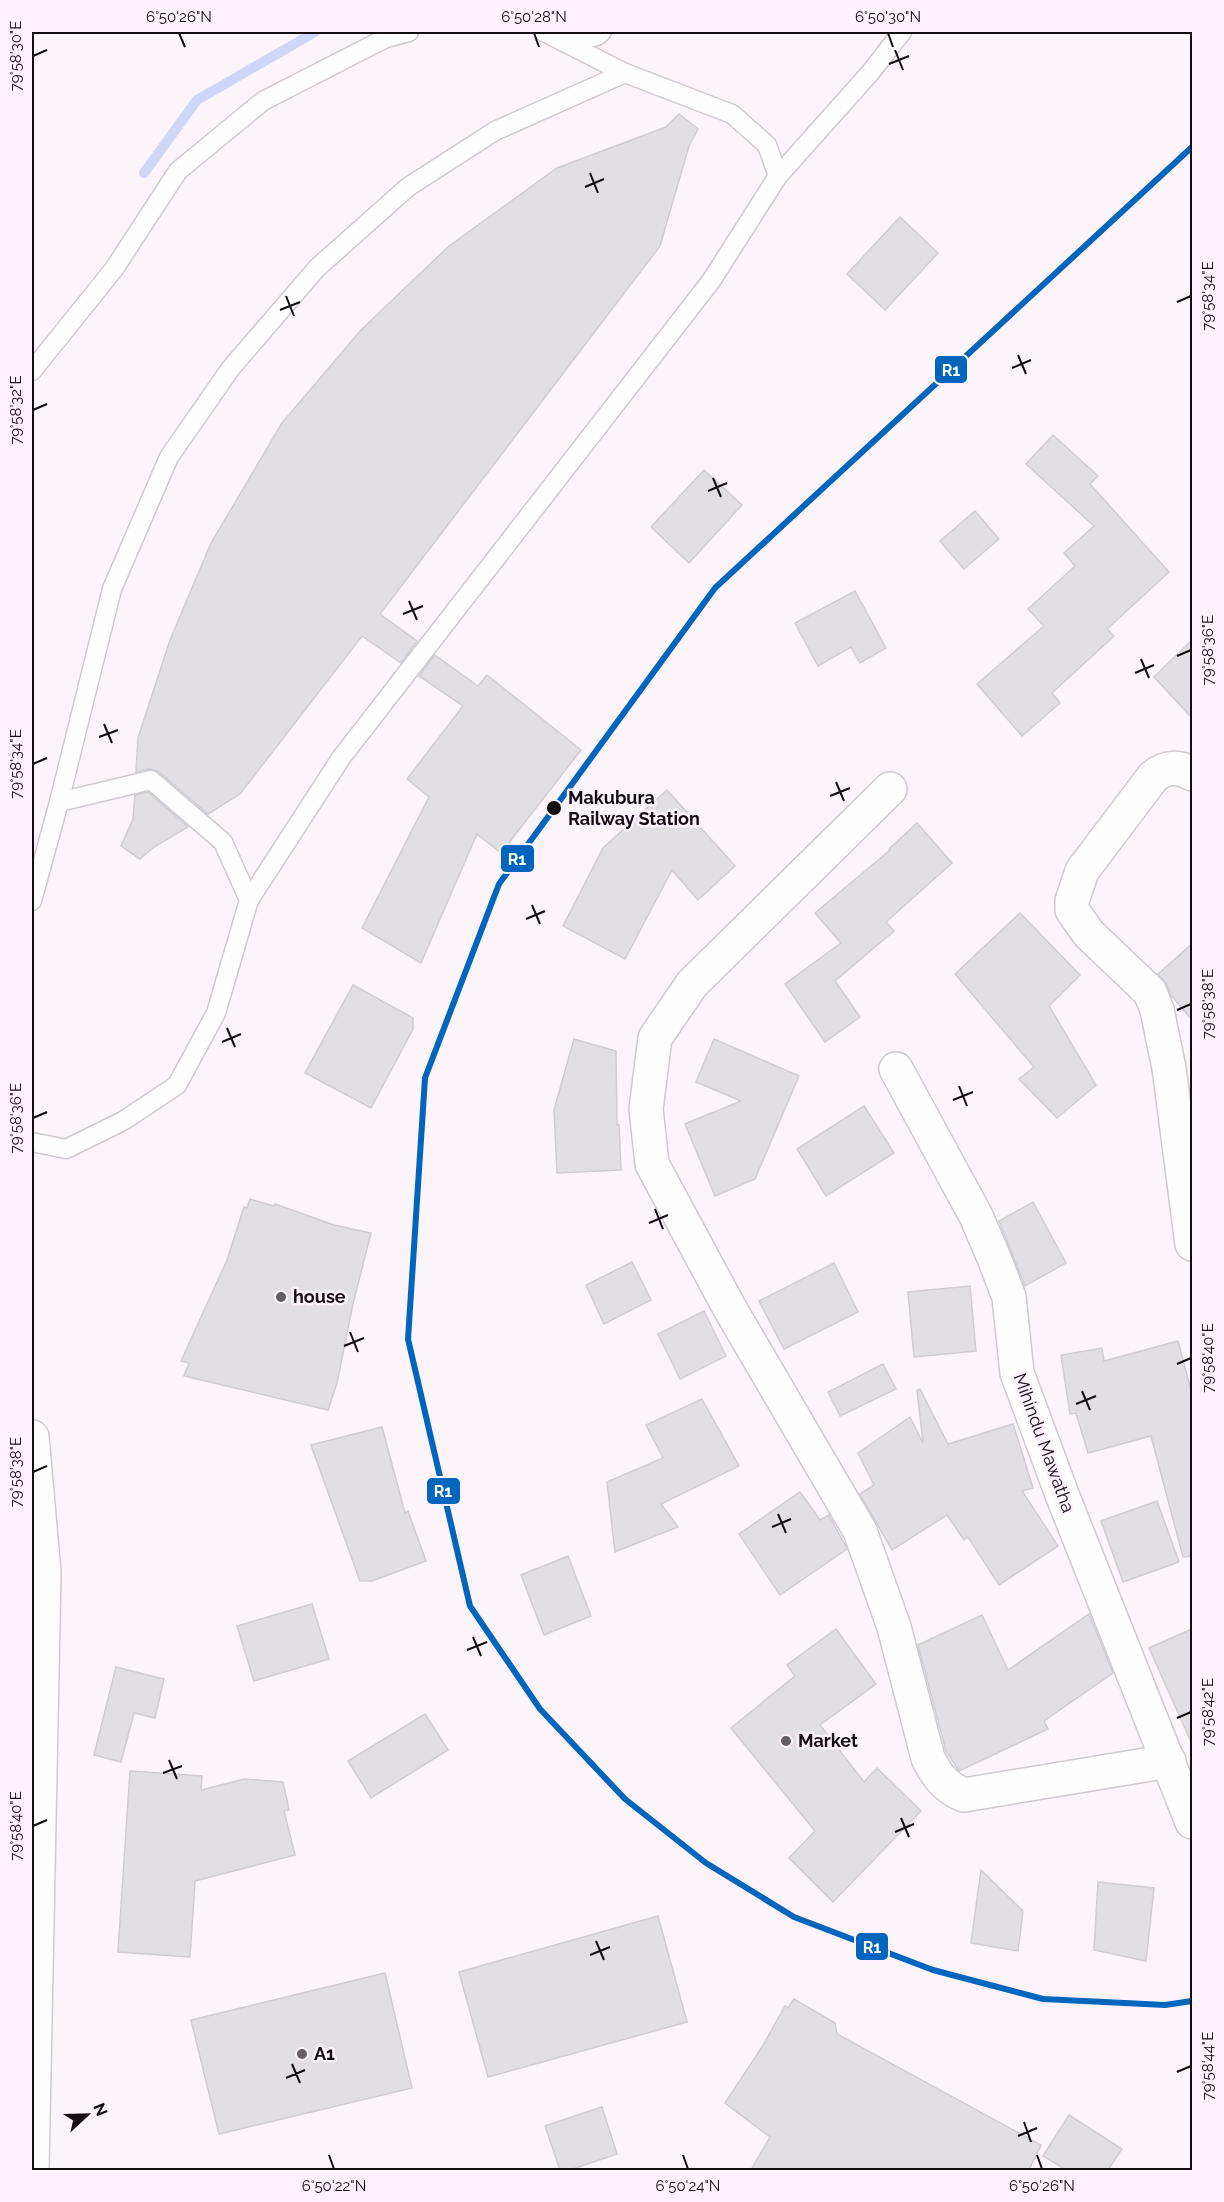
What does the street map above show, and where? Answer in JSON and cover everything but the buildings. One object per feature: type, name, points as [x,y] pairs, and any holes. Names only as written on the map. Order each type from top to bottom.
[{"type":"main road","points":[[1192,774],[1178,768],[1165,768],[1153,777],[1082,871],[1072,901],[1072,910],[1089,934],[1150,992],[1157,1010],[1169,1068],[1192,1244]]},
{"type":"main road","points":[[890,789],[692,984],[655,1038],[646,1109],[652,1164],[729,1307],[860,1532],[894,1627],[928,1758],[942,1781],[951,1790],[964,1795],[1169,1761]]},
{"type":"main road","name":"Mihindu Mawatha","points":[[896,1069],[976,1216],[994,1258],[1009,1297],[1017,1373],[1063,1497],[1192,1822]]},
{"type":"main road","points":[[32,1437],[44,1572],[32,2170]]},
{"type":"lane","points":[[32,371],[114,269],[178,171],[263,101],[386,38],[410,32]]},
{"type":"lane","points":[[544,32],[625,73],[732,114],[767,145],[778,176]]},
{"type":"lane","points":[[566,43],[597,36],[602,32]]},
{"type":"lane","points":[[32,1142],[66,1149],[123,1120],[177,1084],[216,1013],[249,900],[341,758],[711,281],[778,176],[870,72],[902,32]]},
{"type":"lane","points":[[32,902],[112,589],[169,457],[231,368],[317,267],[408,187],[495,131],[625,73]]},
{"type":"lane","points":[[59,802],[151,780],[223,842],[249,900]]},
{"type":"waterway","points":[[144,173],[197,100],[315,32]]},
{"type":"transit line","name":"R1","points":[[1192,147],[715,588],[499,884],[425,1078],[408,1339],[470,1606],[540,1709],[625,1799],[706,1863],[794,1917],[933,1970],[1043,1999],[1165,2005],[1192,2001]]},
{"type":"place","name":"Makubura Railway Station","points":[[554,808]]},
{"type":"place","name":"house","points":[[281,1297]]},
{"type":"place","name":"Market","points":[[786,1741]]},
{"type":"place","name":"A1","points":[[302,2054]]}]
